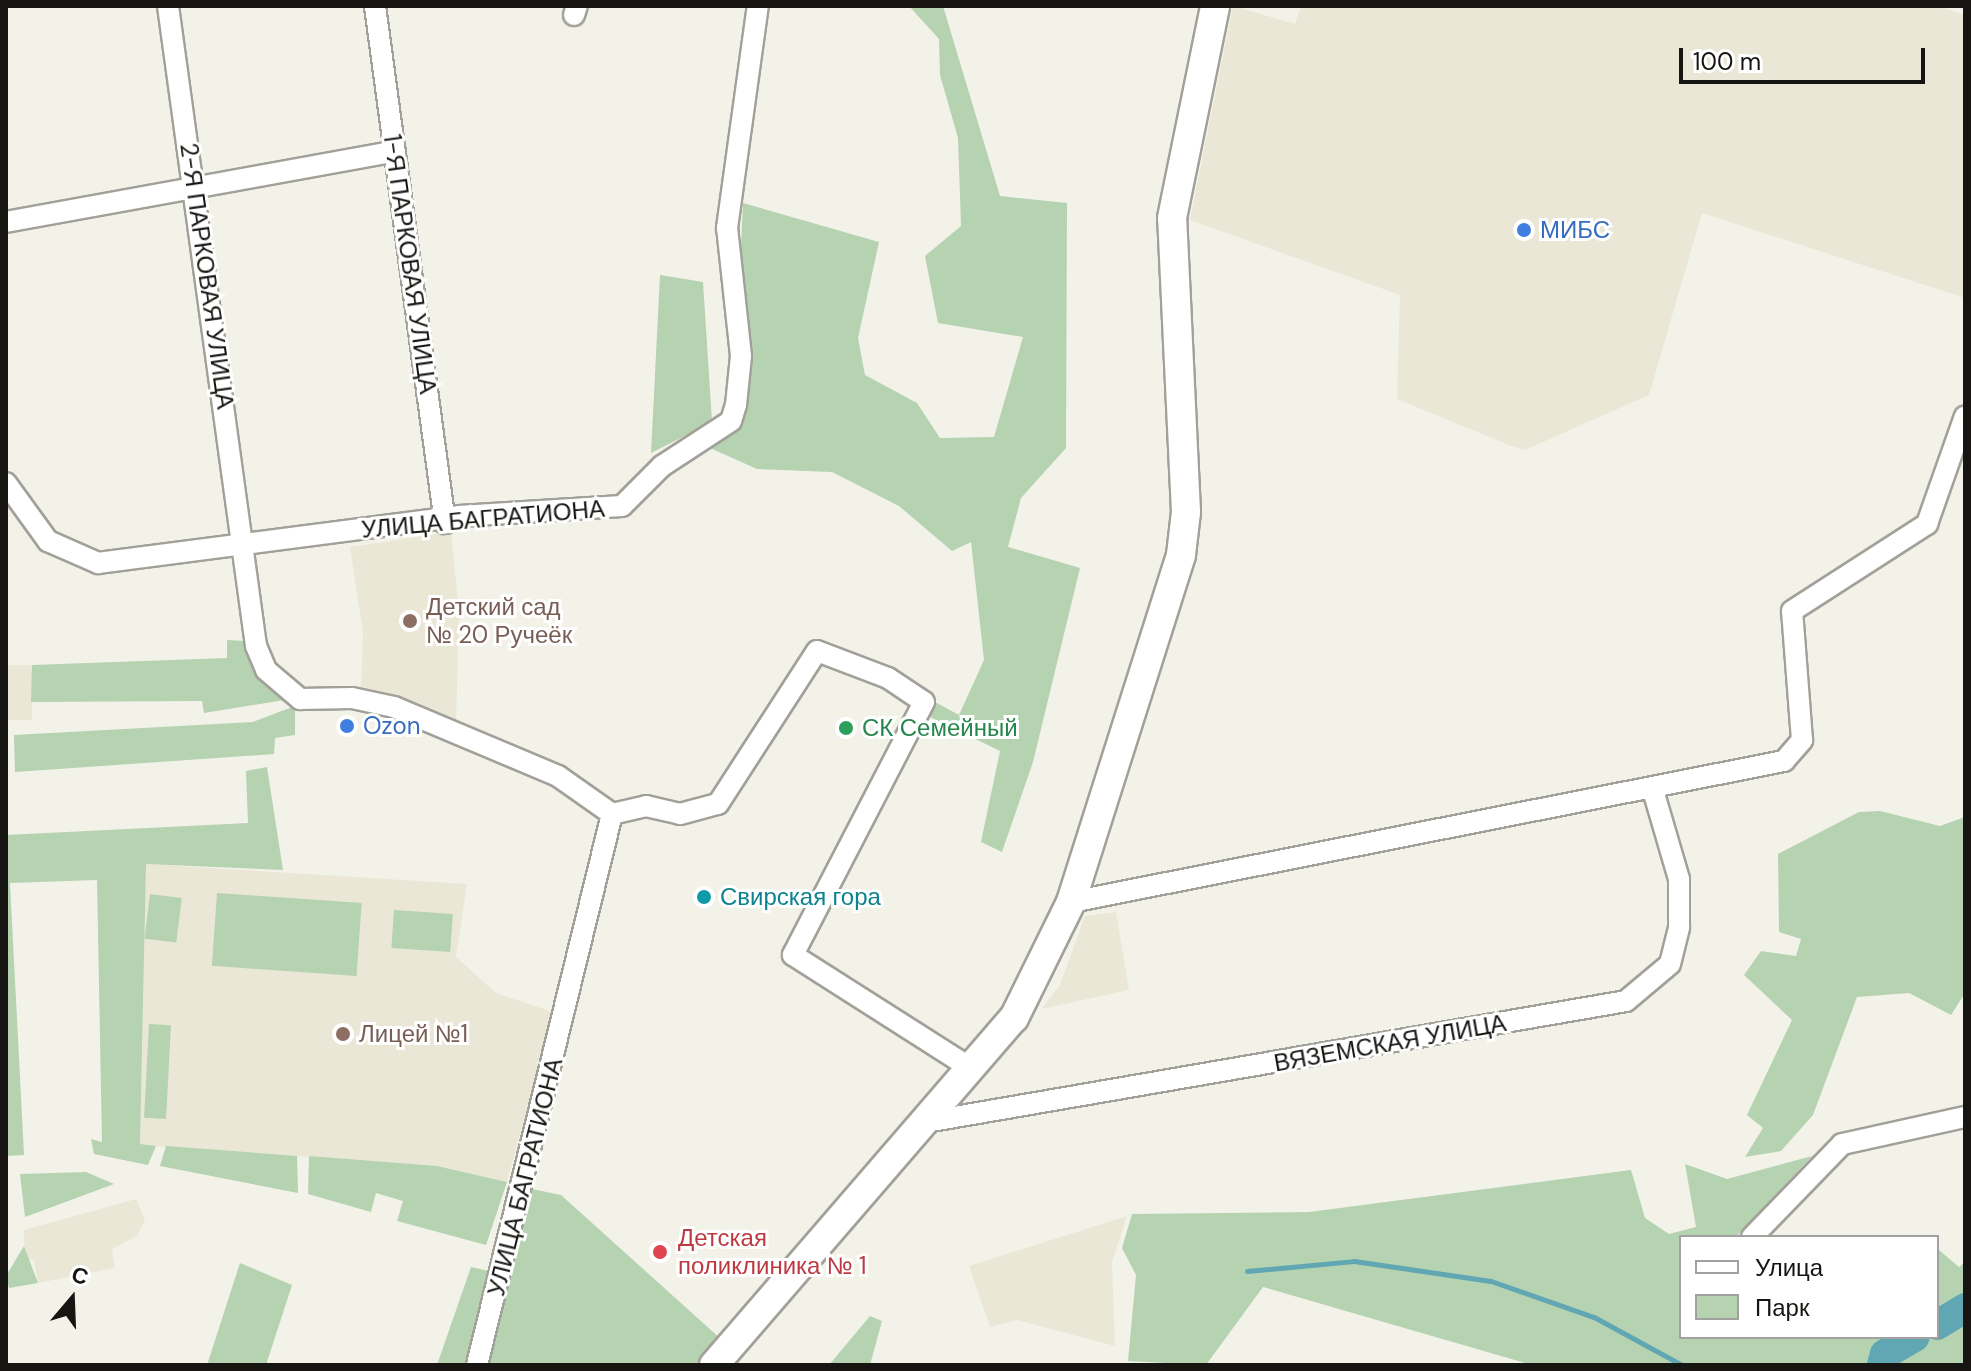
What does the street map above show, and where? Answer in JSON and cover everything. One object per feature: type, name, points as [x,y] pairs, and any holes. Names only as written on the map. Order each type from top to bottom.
[{"type":"street","name":"2-Я ПАРКОВАЯ УЛИЦА","points":[[168,6],[244,546]]},
{"type":"street","name":"1-Я ПАРКОВАЯ УЛИЦА","points":[[375,6],[445,523]]},
{"type":"street","name":"УЛИЦА БАГРАТИОНА","points":[[6,483],[48,541],[98,563],[622,506],[662,466],[731,421],[741,356],[727,228],[758,6]]},
{"type":"street","points":[[721,1363],[920,1123],[972,1069],[1014,1018],[1071,902],[1181,555],[1172,218],[1215,6]]},
{"type":"street","points":[[6,222],[395,151]]},
{"type":"street","points":[[1071,902],[1653,790],[1784,761],[1802,740],[1792,611],[1927,524],[1965,416]]},
{"type":"street","points":[[244,546],[256,646],[278,687],[300,699],[352,698],[394,707],[558,776],[612,814],[646,806],[680,814],[718,804],[817,651],[888,678],[924,702],[793,955],[972,1069]]},
{"type":"street","name":"ВЯЗЕМСКАЯ УЛИЦА","points":[[920,1123],[1626,1001],[1670,964],[1678,936],[1679,879],[1653,790]]},
{"type":"street","name":"УЛИЦА БАГРАТИОНА","points":[[477,1365],[612,814]]},
{"type":"street","points":[[1754,1235],[1842,1144],[1965,1117]]},
{"type":"shaded area","points":[[1233,6],[1295,24],[1301,6],[1940,6],[1965,16],[1965,298],[1702,213],[1649,395],[1525,450],[1511,446],[1397,399],[1400,295],[1190,220]]},
{"type":"shaded area","name":"Детский сад № 20 Ручеёк","points":[[451,532],[459,610],[456,722],[361,689],[363,633],[350,547]]},
{"type":"shaded area","points":[[6,665],[32,665],[32,720],[6,720]]},
{"type":"shaded area","name":"Лицей №1","points":[[146,864],[467,884],[456,957],[496,993],[553,1012],[507,1182],[437,1166],[140,1145]]},
{"type":"shaded area","points":[[1116,912],[1129,990],[1041,1009],[1060,985],[1085,916]]},
{"type":"shaded area","points":[[136,1199],[145,1220],[137,1236],[112,1249],[115,1268],[38,1283],[34,1259],[25,1260],[24,1230]]},
{"type":"shaded area","points":[[1127,1216],[1112,1262],[1115,1346],[1017,1320],[990,1327],[969,1266]]},
{"type":"green space","points":[[909,6],[943,6],[1000,196],[1067,203],[1066,448],[1021,498],[1008,547],[1080,568],[1033,762],[1002,852],[981,842],[1000,751],[926,715],[933,701],[959,715],[984,660],[971,542],[952,551],[899,506],[832,472],[757,469],[710,448],[684,458],[733,425],[743,203],[879,242],[858,338],[865,375],[917,403],[940,438],[994,437],[1023,337],[938,323],[925,256],[961,226],[958,138],[940,75],[939,39]]},
{"type":"green space","points":[[660,275],[703,282],[712,422],[651,453]]},
{"type":"green space","points":[[227,640],[245,641],[262,683],[284,700],[204,713],[202,701],[31,702],[32,665],[227,658]]},
{"type":"green space","points":[[295,706],[295,735],[275,738],[274,754],[15,772],[14,735],[253,722]]},
{"type":"green space","points":[[267,767],[283,870],[146,864],[140,1144],[156,1146],[148,1165],[94,1154],[91,1139],[102,1142],[97,880],[10,883],[24,1155],[6,1156],[6,835],[248,823],[246,771]]},
{"type":"green space","points":[[1880,811],[1940,826],[1965,817],[1965,993],[1951,1015],[1909,993],[1857,997],[1813,1115],[1781,1151],[1745,1157],[1763,1128],[1747,1115],[1792,1020],[1744,975],[1761,951],[1796,956],[1801,939],[1779,932],[1778,854],[1859,812]]},
{"type":"green space","points":[[217,893],[362,903],[357,976],[212,966]]},
{"type":"green space","points":[[150,894],[182,898],[176,943],[145,939]]},
{"type":"green space","points":[[394,910],[453,914],[450,952],[391,948]]},
{"type":"green space","points":[[149,1024],[171,1025],[166,1119],[144,1118]]},
{"type":"green space","points":[[166,1146],[297,1156],[298,1193],[160,1166]]},
{"type":"green space","points":[[309,1156],[437,1166],[507,1182],[486,1245],[397,1221],[403,1201],[376,1193],[371,1212],[308,1194]]},
{"type":"green space","points":[[1812,1156],[1738,1235],[1679,1235],[1679,1339],[1939,1339],[1939,1250],[1959,1267],[1965,1262],[1965,1365],[1532,1365],[1263,1287],[1206,1365],[1128,1361],[1136,1275],[1122,1248],[1132,1214],[1309,1212],[1631,1170],[1645,1218],[1669,1234],[1696,1227],[1685,1164],[1727,1179]]},
{"type":"green space","points":[[86,1172],[114,1184],[25,1217],[20,1174]]},
{"type":"green space","points":[[532,1189],[561,1195],[722,1340],[701,1365],[484,1365]]},
{"type":"green space","points":[[24,1246],[38,1283],[9,1288],[6,1276]]},
{"type":"green space","points":[[240,1263],[292,1285],[266,1365],[207,1365]]},
{"type":"green space","points":[[471,1267],[493,1272],[469,1365],[437,1365]]},
{"type":"green space","points":[[870,1316],[882,1321],[870,1365],[829,1365]]},
{"type":"waterway","points":[[1247,1271],[1354,1261],[1491,1281],[1594,1317],[1682,1365]]},
{"type":"waterway","points":[[1939,1324],[1965,1308]]},
{"type":"waterway","points":[[1882,1365],[1885,1354],[1911,1339]]},
{"type":"place","name":"МИБС","points":[[1524,230]]},
{"type":"place","name":"Детский сад № 20 Ручеёк","points":[[410,621]]},
{"type":"place","name":"Ozon","points":[[347,726]]},
{"type":"place","name":"СК Семейный","points":[[846,728]]},
{"type":"place","name":"Свирская гора","points":[[704,897]]},
{"type":"place","name":"Лицей №1","points":[[343,1034]]},
{"type":"place","name":"Детская поликлиника № 1","points":[[660,1252]]}]
